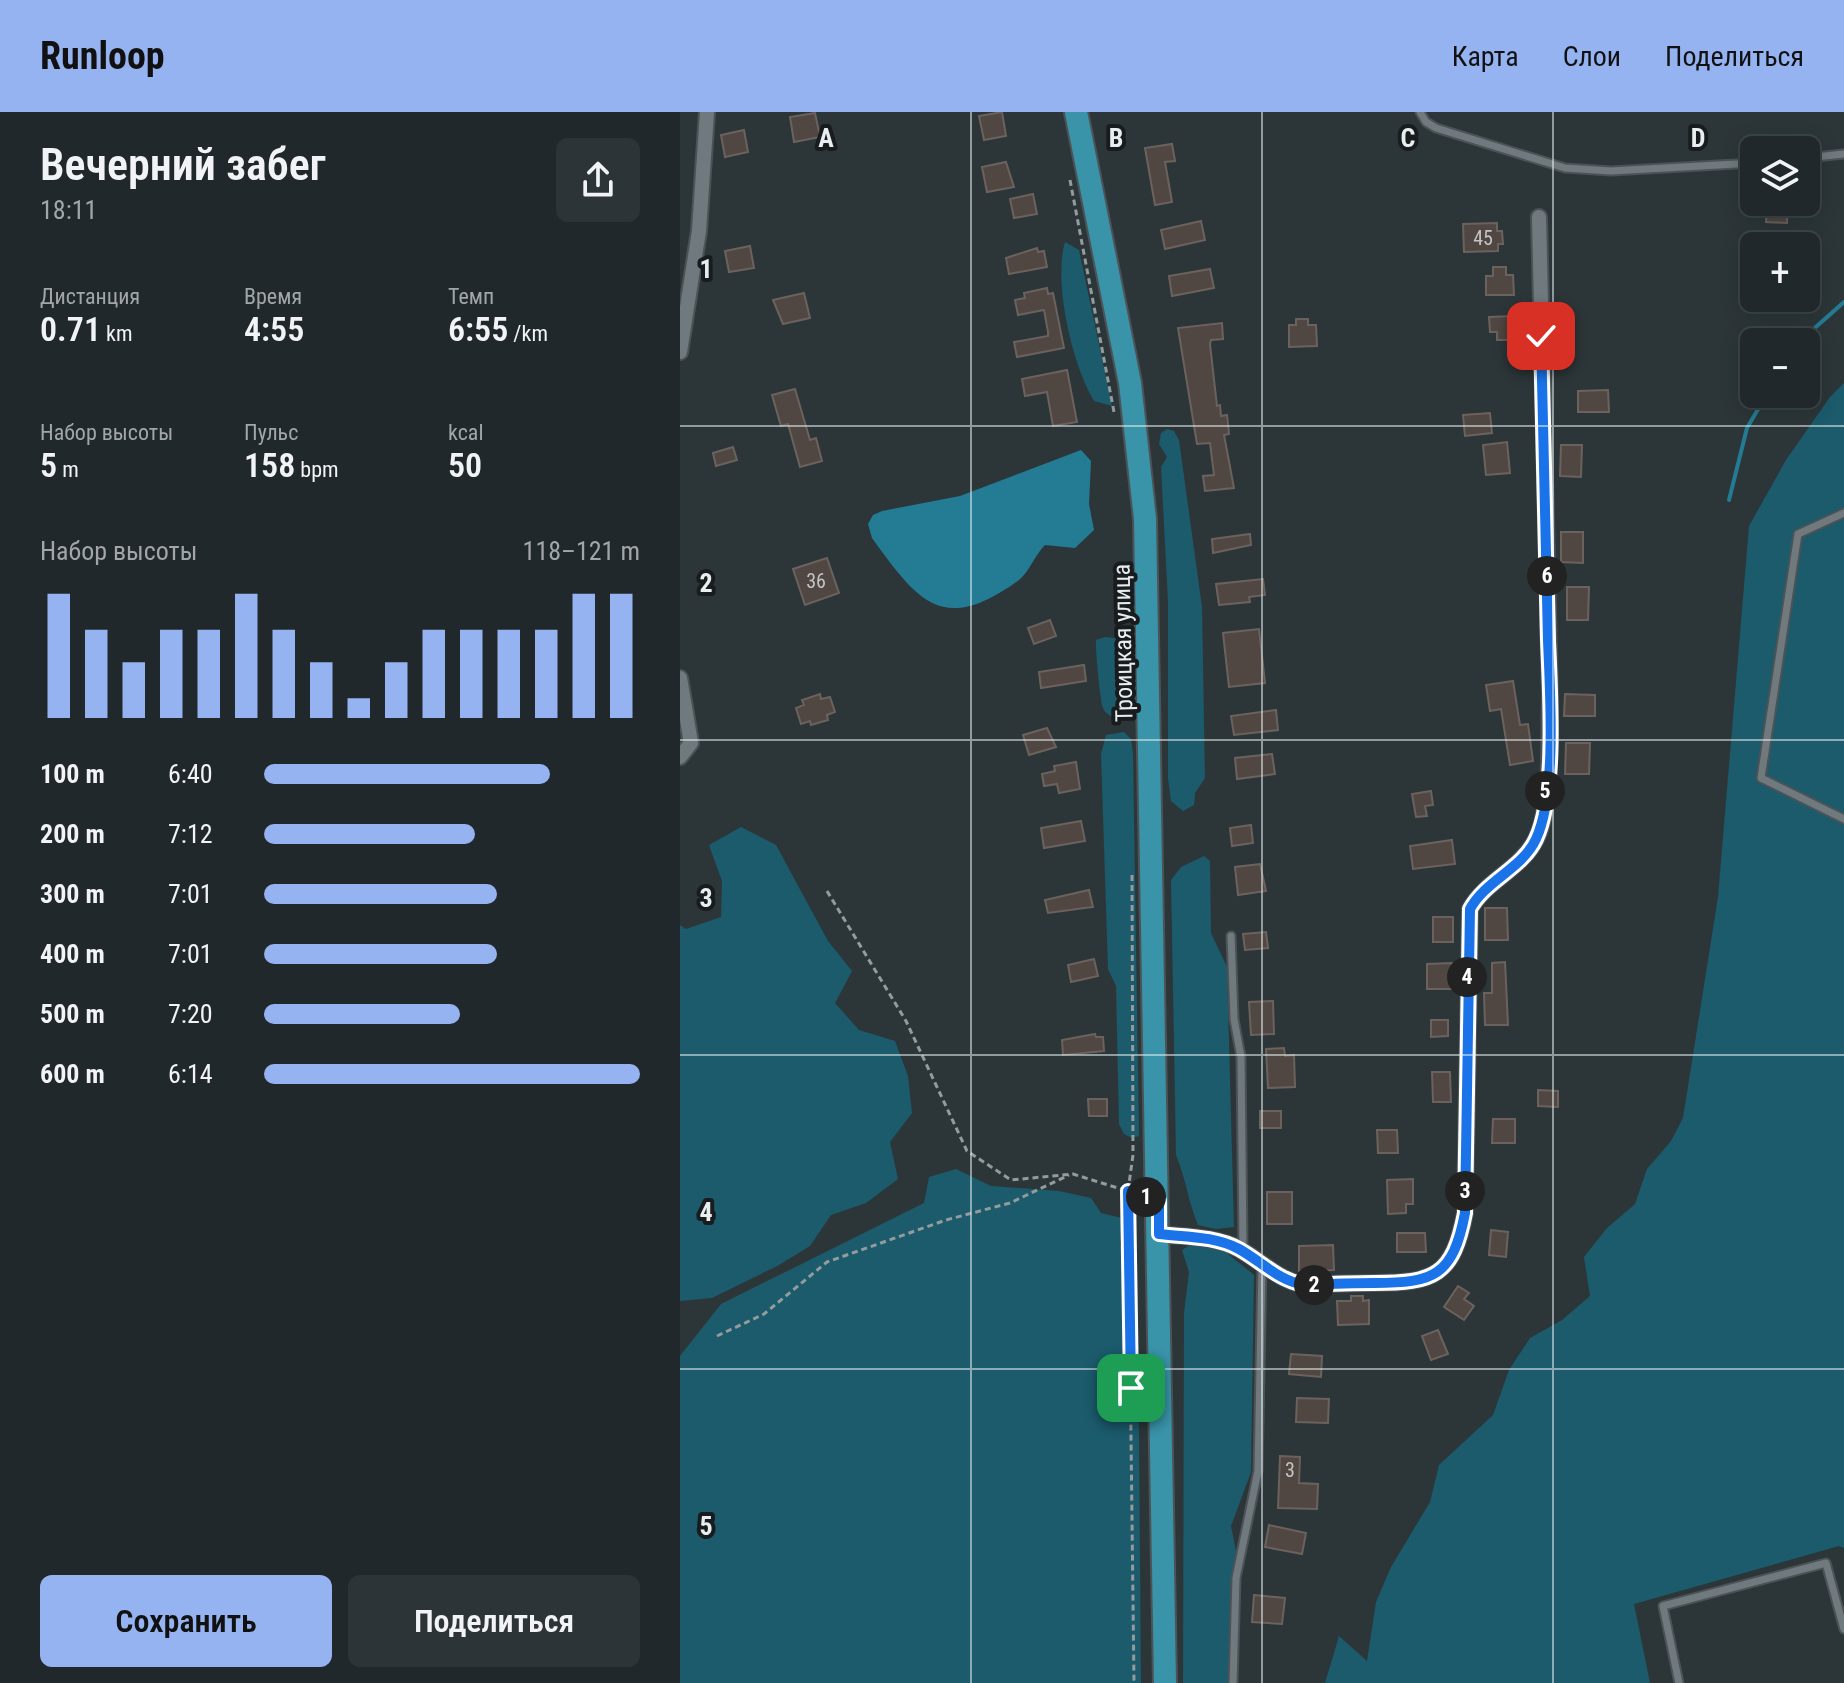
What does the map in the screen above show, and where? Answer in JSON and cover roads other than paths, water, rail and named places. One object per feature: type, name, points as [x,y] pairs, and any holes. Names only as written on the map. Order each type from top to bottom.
[{"type":"main road","name":"Троицкая улица","points":[[1076,112],[1130,383],[1142,477],[1149,628],[1165,1683]]},
{"type":"street","points":[[680,352],[699,231],[707,112]]},
{"type":"street","points":[[1159,1234],[1213,1240],[1243,1251],[1287,1282],[1304,1285],[1411,1284],[1430,1276],[1459,1245],[1465,1213],[1470,909],[1476,898],[1516,865],[1534,842],[1542,822],[1548,764],[1550,695],[1539,217]]},
{"type":"street","points":[[680,678],[691,743],[680,757]]},
{"type":"lane","points":[[1420,112],[1426,122],[1436,128],[1565,168],[1611,171],[1740,164]]},
{"type":"lane","points":[[1820,157],[1844,154]]},
{"type":"lane","points":[[1844,513],[1798,534],[1761,778],[1844,819]]},
{"type":"lane","points":[[1231,936],[1234,1019],[1241,1057],[1243,1251]]},
{"type":"lane","points":[[1233,1683],[1236,1578],[1258,1471],[1262,1264]]},
{"type":"lane","points":[[1679,1683],[1663,1606],[1826,1563],[1844,1629]]},
{"type":"waterway","points":[[1815,328],[1844,302]]},
{"type":"waterway","points":[[1729,500],[1747,428],[1759,408]]}]
